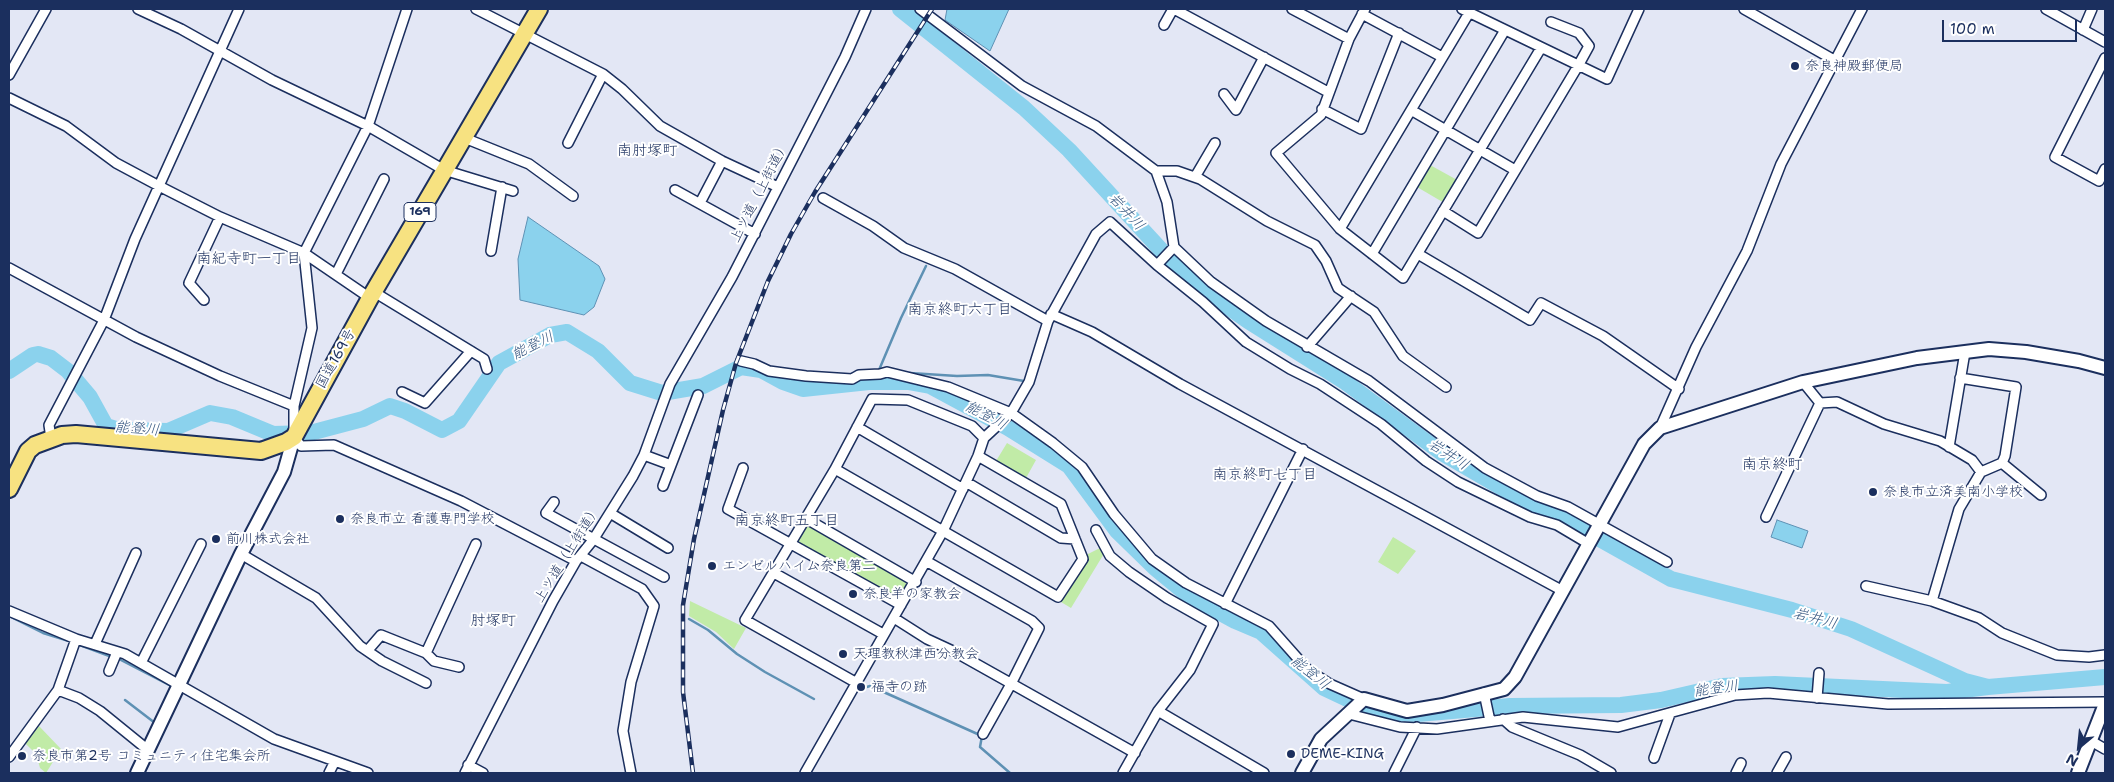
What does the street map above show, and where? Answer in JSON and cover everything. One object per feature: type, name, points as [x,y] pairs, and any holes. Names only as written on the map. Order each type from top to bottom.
[{"type":"highway","name":"国道169号","points":[[294,437],[299,412],[372,295],[462,137],[539,9]]},
{"type":"highway","points":[[9,489],[28,451],[51,438],[76,434],[261,451],[294,437]]},
{"type":"street","points":[[9,76],[46,9]]},
{"type":"street","points":[[138,9],[272,80],[368,126],[444,170],[514,191]]},
{"type":"street","points":[[51,438],[49,425],[104,320],[135,238],[239,9]]},
{"type":"street","points":[[9,268],[136,337],[299,412],[312,328],[304,253],[368,126],[407,9]]},
{"type":"street","points":[[476,9],[603,74],[622,89],[660,126],[722,161],[778,187]]},
{"type":"street","name":"上ツ道（上街道）","points":[[467,769],[539,627],[579,558],[593,540],[644,455],[667,392],[755,234],[845,57],[866,9]]},
{"type":"street","points":[[920,9],[1022,86],[1096,126],[1156,171],[1167,202],[1173,249],[1211,282],[1307,347],[1369,381],[1502,478],[1537,496],[1568,507],[1667,562]]},
{"type":"street","points":[[1164,25],[1174,9],[1328,92]]},
{"type":"street","points":[[1292,9],[1349,39]]},
{"type":"street","points":[[1340,229],[1442,57],[1466,11],[1607,79],[1639,9]]},
{"type":"street","points":[[1744,9],[1834,60]]},
{"type":"street","points":[[1302,773],[1321,739],[1357,706],[1407,711],[1443,705],[1485,696],[1504,689],[1515,677],[1644,444],[1660,428],[1679,389],[1696,347],[1747,251],[1781,164],[1862,9]]},
{"type":"street","points":[[2046,9],[2105,42]]},
{"type":"street","points":[[2083,30],[2092,9]]},
{"type":"street","points":[[1442,57],[1363,11],[1349,39],[1321,114],[1276,153],[1340,229],[1403,278],[1541,48]]},
{"type":"street","points":[[1444,211],[1478,233],[1578,66],[1589,46],[1579,32],[1551,22]]},
{"type":"street","points":[[1372,254],[1505,30]]},
{"type":"street","points":[[1322,109],[1361,129],[1399,33]]},
{"type":"street","points":[[1224,94],[1236,110],[1264,57]]},
{"type":"street","points":[[2105,58],[2056,157],[2099,181],[2105,169]]},
{"type":"street","points":[[568,142],[603,74]]},
{"type":"street","points":[[9,98],[66,126],[116,163],[159,186],[220,217],[304,253],[336,274],[484,359],[487,368]]},
{"type":"street","points":[[1411,110],[1515,170]]},
{"type":"street","points":[[462,137],[529,164],[573,196]]},
{"type":"street","points":[[1195,177],[1215,143]]},
{"type":"street","points":[[700,204],[722,161]]},
{"type":"street","points":[[1156,171],[1177,171],[1195,177],[1230,196],[1267,221],[1315,245],[1326,261],[1338,288],[1374,312],[1402,356],[1446,387]]},
{"type":"street","points":[[336,274],[384,179]]},
{"type":"street","points":[[491,251],[502,187]]},
{"type":"street","points":[[676,190],[755,234]]},
{"type":"street","points":[[823,198],[873,226],[904,248],[955,269],[1050,318],[1092,332],[1180,384],[1563,591]]},
{"type":"street","points":[[204,300],[190,283],[220,217]]},
{"type":"street","points":[[805,773],[855,682],[916,582],[943,531],[988,435],[1009,415],[1029,382],[1050,318],[1096,234],[1110,222],[1203,302],[1246,342],[1290,369],[1328,389],[1381,424],[1426,460],[1458,482],[1530,517],[1557,525],[1589,543]]},
{"type":"street","points":[[1158,263],[1173,249]]},
{"type":"street","points":[[1418,254],[1530,320],[1542,303],[1603,336],[1679,389]]},
{"type":"street","points":[[1307,347],[1351,296]]},
{"type":"street","points":[[1660,428],[1803,382],[1917,358],[1989,349],[2026,352],[2079,361],[2105,368]]},
{"type":"street","points":[[402,392],[425,402],[471,351]]},
{"type":"street","points":[[1949,447],[1964,352]]},
{"type":"street","points":[[741,361],[754,364],[769,371],[806,376],[852,378],[859,374],[887,372],[948,387],[1009,415],[1053,443],[1082,467],[1114,514],[1152,559],[1186,583],[1269,626],[1299,661],[1317,677],[1357,706],[1400,726],[1437,729],[1490,720],[1523,717],[1618,727],[1735,695],[1768,693],[1888,704],[2105,703],[2078,773]]},
{"type":"street","points":[[1932,601],[1959,509],[1981,472],[2002,463],[2005,456],[2016,387],[1960,378]]},
{"type":"street","points":[[1803,382],[1820,403]]},
{"type":"street","points":[[663,486],[698,395]]},
{"type":"street","points":[[855,682],[746,620],[834,469],[872,399],[908,400],[972,426],[988,435]]},
{"type":"street","points":[[1820,403],[1837,402],[1884,424],[1940,441],[1972,460],[1981,472]]},
{"type":"street","points":[[1766,517],[1820,403]]},
{"type":"street","points":[[857,427],[1061,538],[1075,539]]},
{"type":"street","points":[[137,773],[241,554],[284,472],[294,437]]},
{"type":"street","points":[[294,437],[301,446],[334,445],[461,501],[642,589],[654,606],[631,682],[623,731],[630,773]]},
{"type":"street","points":[[1226,604],[1303,449]]},
{"type":"street","points":[[644,455],[671,465]]},
{"type":"street","points":[[834,469],[1058,597],[1083,559],[1061,504],[978,456]]},
{"type":"street","points":[[2002,463],[2041,495]]},
{"type":"street","points":[[742,468],[728,509],[901,605]]},
{"type":"street","points":[[554,502],[546,513],[664,577]]},
{"type":"street","points":[[610,513],[668,548]]},
{"type":"street","points":[[805,518],[916,582]]},
{"type":"street","points":[[1096,530],[1110,556],[1129,572],[1167,598],[1213,624],[1190,670],[1158,712],[1123,773]]},
{"type":"street","points":[[141,662],[201,544]]},
{"type":"street","points":[[428,656],[476,544]]},
{"type":"street","points":[[95,644],[136,552]]},
{"type":"street","points":[[241,554],[316,598],[360,646],[384,662],[426,683]]},
{"type":"street","points":[[926,561],[1032,621],[1039,628],[983,734]]},
{"type":"street","points":[[774,573],[883,634]]},
{"type":"street","points":[[1866,586],[1932,601],[1979,618],[2002,633],[2056,655],[2089,657],[2105,655]]},
{"type":"street","points":[[9,610],[76,639],[125,654],[274,739],[368,773]]},
{"type":"street","points":[[894,618],[927,639],[955,652],[1135,754]]},
{"type":"street","points":[[368,650],[381,635],[428,656],[459,667]]},
{"type":"street","points":[[9,757],[58,690],[76,639]]},
{"type":"street","points":[[109,671],[117,652]]},
{"type":"street","points":[[1817,696],[1819,675]]},
{"type":"street","points":[[58,690],[79,698],[100,711],[148,750]]},
{"type":"street","points":[[1485,696],[1490,720]]},
{"type":"street","points":[[1158,712],[1264,773]]},
{"type":"street","points":[[1654,758],[1670,714]]},
{"type":"street","points":[[1503,719],[1512,727],[1580,755],[1610,773]]},
{"type":"street","points":[[1394,773],[1417,727]]},
{"type":"street","points":[[2091,741],[2105,749]]},
{"type":"street","points":[[1777,773],[1786,757]]},
{"type":"street","points":[[330,773],[335,761]]},
{"type":"street","points":[[1736,773],[1741,763]]},
{"type":"street","points":[[467,769],[484,773]]},
{"type":"green space","points":[[1430,165],[1459,181],[1446,204],[1417,187]]},
{"type":"green space","points":[[1007,443],[1036,460],[1026,478],[996,461]]},
{"type":"green space","points":[[807,523],[908,581],[898,599],[797,541]]},
{"type":"green space","points":[[1393,537],[1416,551],[1398,574],[1378,562]]},
{"type":"green space","points":[[1102,547],[1105,552],[1071,608],[1061,602],[1087,559],[1086,555]]},
{"type":"green space","points":[[690,601],[746,628],[734,649],[716,632],[689,616]]},
{"type":"green space","points":[[39,726],[61,749],[46,773],[40,768],[36,754],[25,743]]},
{"type":"water","points":[[947,9],[1009,9],[990,51],[945,20]]},
{"type":"water","points":[[528,217],[599,266],[605,279],[594,307],[584,315],[520,300],[518,259]]},
{"type":"water","points":[[1777,520],[1808,531],[1802,548],[1771,537]]},
{"type":"waterway","name":"岩井川","points":[[900,9],[1024,108],[1069,150],[1173,263],[1205,291],[1248,321],[1345,382],[1442,453],[1516,496],[1580,528],[1671,579],[1792,610],[1851,629],[1965,681],[1988,687],[2105,677]]},
{"type":"waterway","points":[[879,370],[926,266]]},
{"type":"waterway","name":"能登川","points":[[9,371],[33,355],[38,354],[51,358],[68,371],[90,397],[106,426],[119,430],[168,431],[210,413],[232,417],[273,434],[310,433],[363,419],[390,406],[405,411],[442,430],[459,421],[499,363],[550,335],[567,332],[598,351],[630,383],[662,393],[703,386],[741,367],[761,370],[783,382],[803,389],[869,382],[908,382],[930,386],[1008,428],[1069,466],[1117,531],[1155,568],[1189,596],[1235,621],[1261,632],[1324,688],[1377,713],[1418,714],[1510,706],[1621,705],[1661,700],[1722,686],[1775,684],[1947,692],[1988,687]]},
{"type":"waterway","points":[[910,373],[957,376],[988,375],[1024,381]]},
{"type":"waterway","points":[[9,616],[43,633],[72,642]]},
{"type":"waterway","points":[[689,619],[708,630],[737,654],[765,672],[814,699]]},
{"type":"waterway","points":[[77,644],[112,657]]},
{"type":"waterway","points":[[117,658],[173,687],[172,689]]},
{"type":"waterway","points":[[850,702],[857,690],[870,686],[982,736],[980,747],[1010,773]]},
{"type":"waterway","points":[[125,700],[155,723]]},
{"type":"railway","points":[[693,773],[683,692],[683,605],[694,539],[723,410],[736,363],[768,281],[791,234],[815,192],[932,9]]},
{"type":"place","name":"奈良神殿郵便局","points":[[1795,66]]},
{"type":"place","name":"奈良市立済美南小学校","points":[[1873,492]]},
{"type":"place","name":"奈良市立 看護専門学校","points":[[340,519]]},
{"type":"place","name":"前川株式会社","points":[[216,539]]},
{"type":"place","name":"エンゼルハイム奈良第二","points":[[712,566]]},
{"type":"place","name":"奈良羊の家教会","points":[[853,594]]},
{"type":"place","name":"天理教秋津西分教会","points":[[843,654]]},
{"type":"place","name":"福寺の跡","points":[[861,687]]},
{"type":"place","name":"DEME-KING","points":[[1291,754]]},
{"type":"place","name":"奈良市第2号 コミュニティ住宅集会所","points":[[22,756]]},
{"type":"district","name":"南肘塚町","points":[[647,151]]},
{"type":"district","name":"南紀寺町一丁目","points":[[249,259]]},
{"type":"district","name":"南京終町六丁目","points":[[960,310]]},
{"type":"district","name":"南京終町","points":[[1772,465]]},
{"type":"district","name":"南京終町七丁目","points":[[1265,475]]},
{"type":"district","name":"南京終町五丁目","points":[[787,521]]},
{"type":"district","name":"肘塚町","points":[[493,621]]}]
